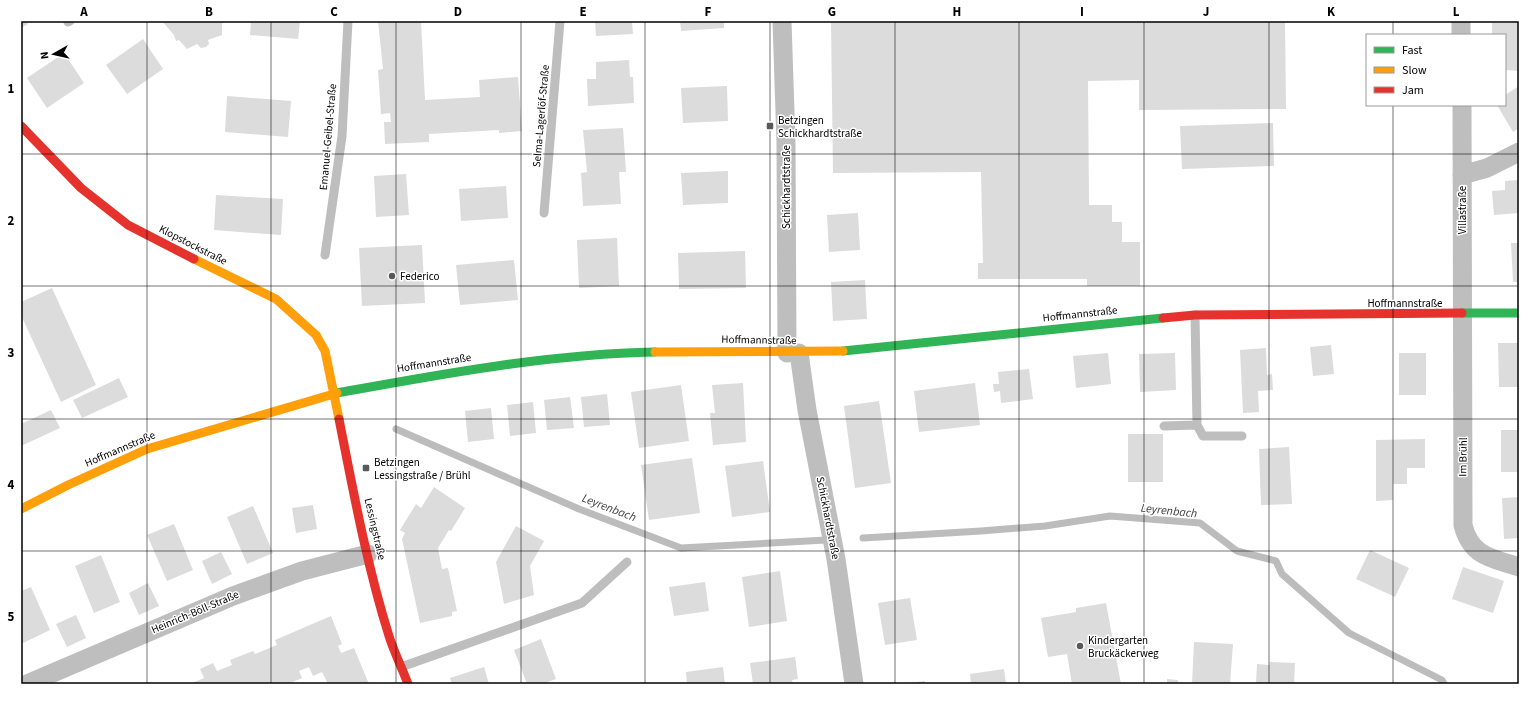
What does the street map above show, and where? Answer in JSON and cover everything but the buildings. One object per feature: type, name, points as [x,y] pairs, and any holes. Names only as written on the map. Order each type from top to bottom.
[{"type":"street","name":"Schickhardtstraße","points":[[782,21],[793,353],[807,410],[836,559],[854,684]]},
{"type":"street","points":[[1461,21],[1461,34]]},
{"type":"street","name":"Villastraße","points":[[1462,106],[1462,314]]},
{"type":"street","name":"Klopstockstraße","points":[[21,126],[81,188],[128,225],[276,300],[316,335],[325,351],[333,394]]},
{"type":"street","points":[[1462,175],[1483,169],[1519,152]]},
{"type":"street","name":"Hoffmannstraße","points":[[21,509],[68,484],[147,448],[333,394],[450,373],[594,354],[711,352],[793,353],[850,351],[1195,315],[1519,313]]},
{"type":"street","name":"Im Brühl","points":[[1462,314],[1463,525],[1467,538],[1479,552],[1519,567]]},
{"type":"street","name":"Lessingstraße","points":[[333,394],[368,554],[389,637],[408,684]]},
{"type":"street","name":"Heinrich-Böll-Straße","points":[[27,684],[233,596],[302,571],[368,554]]},
{"type":"lane","name":"Emanuel-Geibel-Straße","points":[[325,255],[336,191],[342,136],[348,21]]},
{"type":"lane","name":"Selma-Lagerlöf-Straße","points":[[544,213],[560,21]]},
{"type":"lane","points":[[1195,315],[1197,425],[1204,436],[1242,436]]},
{"type":"lane","points":[[1164,426],[1197,425]]},
{"type":"lane","points":[[401,667],[582,603],[627,562]]},
{"type":"waterway","name":"Leyrenbach","points":[[396,429],[579,509],[681,548],[826,540]]},
{"type":"waterway","name":"Leyrenbach","points":[[863,538],[1045,526],[1110,516],[1200,523],[1237,551],[1276,561],[1282,574],[1349,633],[1442,680],[1444,684]]},
{"type":"traffic: fast","points":[[1462,313],[1519,313]]},
{"type":"traffic: fast","points":[[843,351],[1163,318]]},
{"type":"traffic: fast","points":[[337,393],[496,366],[575,357],[655,352]]},
{"type":"traffic: slow","points":[[194,259],[276,299],[316,335],[325,351],[339,419]]},
{"type":"traffic: slow","points":[[655,352],[843,351]]},
{"type":"traffic: slow","points":[[21,509],[68,485],[147,449],[337,393]]},
{"type":"traffic: jam","points":[[21,126],[81,188],[128,225],[194,259]]},
{"type":"traffic: jam","points":[[1163,318],[1195,315],[1462,313]]},
{"type":"traffic: jam","points":[[339,419],[361,528],[374,583],[391,642],[408,684]]},
{"type":"place","name":"Betzingen Schickhardtstraße","points":[[770,126]]},
{"type":"place","name":"Federico","points":[[392,276]]},
{"type":"place","name":"Betzingen Lessingstraße / Brühl","points":[[366,468]]},
{"type":"place","name":"Kindergarten Bruckäckerweg","points":[[1080,646]]}]
